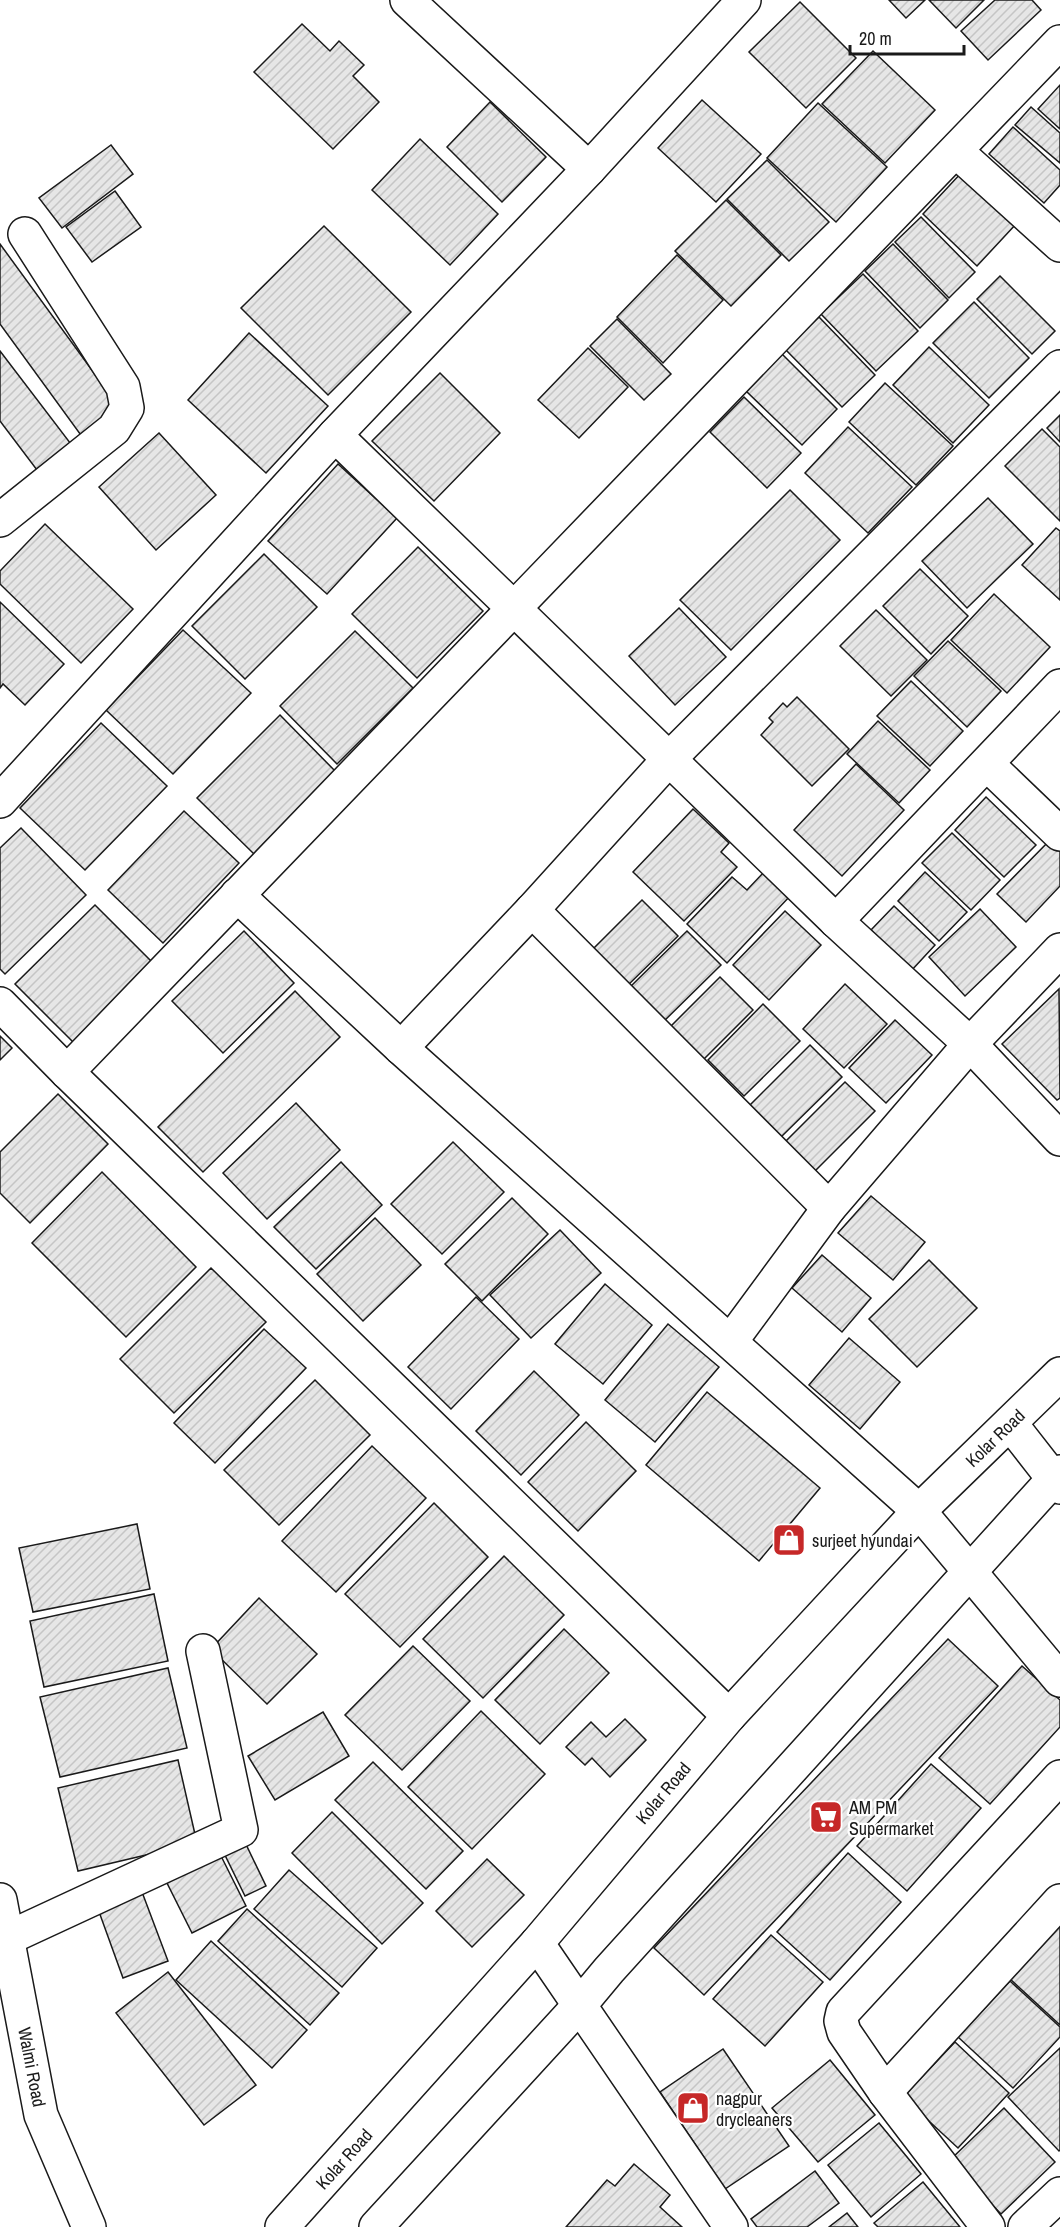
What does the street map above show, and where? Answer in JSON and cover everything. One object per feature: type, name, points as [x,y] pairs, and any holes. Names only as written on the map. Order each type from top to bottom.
[{"type":"street","points":[[407,0],[589,170]]},
{"type":"street","points":[[0,801],[335,435],[589,170],[744,0]]},
{"type":"street","points":[[67,1072],[1060,42]]},
{"type":"street","points":[[956,151],[1060,245]]},
{"type":"street","points":[[0,519],[114,429],[127,408],[123,387],[25,234]]},
{"type":"street","points":[[401,1048],[532,910],[669,759],[1060,367]]},
{"type":"street","points":[[335,435],[836,921],[970,1044],[1060,1139]]},
{"type":"street","points":[[836,921],[1060,686]]},
{"type":"street","points":[[987,764],[1060,834]]},
{"type":"street","points":[[237,895],[401,1048],[919,1511],[1060,1680]]},
{"type":"street","points":[[532,910],[829,1208]]},
{"type":"street","points":[[731,1341],[829,1208],[970,1044],[1060,950]]},
{"type":"street","points":[[0,1004],[67,1072],[729,1716]]},
{"type":"street","name":"Kolar Road","points":[[282,2227],[537,1943],[729,1716],[919,1511],[1060,1374]]},
{"type":"street","points":[[376,2227],[579,2006],[609,1970],[970,1572],[1058,1479],[1010,1423]]},
{"type":"street","points":[[8,1938],[241,1830],[203,1651]]},
{"type":"street","points":[[988,2227],[885,2092],[844,2032],[841,2021],[843,2012],[1060,1777]]},
{"type":"street","name":"Walmi Road","points":[[0,1900],[41,2115],[89,2227]]},
{"type":"street","points":[[885,2092],[1060,1901]]},
{"type":"street","points":[[537,1943],[731,2227]]},
{"type":"street","points":[[405,2227],[414,2187]]},
{"type":"street","points":[[1025,2227],[1060,2194]]},
{"type":"building","points":[[889,0],[925,0],[906,18]]},
{"type":"building","points":[[929,0],[984,0],[956,28]]},
{"type":"building","points":[[995,0],[1032,0],[1041,10],[988,60],[961,31]]},
{"type":"building","points":[[800,2],[856,58],[806,108],[749,52]]},
{"type":"building","points":[[302,24],[330,51],[339,41],[364,65],[353,76],[379,102],[333,149],[254,72]]},
{"type":"building","points":[[873,51],[935,110],[885,163],[822,104]]},
{"type":"building","points":[[1060,85],[1060,129],[1038,109]]},
{"type":"building","points":[[702,100],[761,154],[716,202],[658,148]]},
{"type":"building","points":[[490,102],[546,157],[502,202],[447,147]]},
{"type":"building","points":[[818,103],[887,167],[836,222],[767,158]]},
{"type":"building","points":[[1031,107],[1060,133],[1060,163],[1015,125]]},
{"type":"building","points":[[1013,127],[1060,170],[1060,185],[1044,203],[989,154]]},
{"type":"building","points":[[420,139],[498,214],[450,265],[372,190]]},
{"type":"building","points":[[111,145],[133,174],[62,228],[39,198]]},
{"type":"building","points":[[767,160],[829,222],[789,261],[727,199]]},
{"type":"building","points":[[962,172],[1016,224],[977,266],[923,214]]},
{"type":"building","points":[[115,191],[141,227],[92,262],[66,227]]},
{"type":"building","points":[[726,200],[781,255],[731,306],[675,251]]},
{"type":"building","points":[[921,217],[975,272],[949,298],[895,242]]},
{"type":"building","points":[[324,226],[411,312],[328,395],[241,308]]},
{"type":"building","points":[[0,244],[121,410],[83,438],[0,324]]},
{"type":"building","points":[[893,244],[948,300],[920,328],[865,271]]},
{"type":"building","points":[[677,255],[723,300],[663,363],[617,317]]},
{"type":"building","points":[[863,274],[918,331],[876,371],[821,314]]},
{"type":"building","points":[[1000,276],[1055,331],[1032,354],[977,299]]},
{"type":"building","points":[[974,302],[1029,358],[989,398],[933,343]]},
{"type":"building","points":[[819,317],[875,375],[842,407],[785,349]]},
{"type":"building","points":[[617,319],[671,374],[644,400],[590,346]]},
{"type":"building","points":[[249,333],[328,406],[266,473],[188,400]]},
{"type":"building","points":[[929,347],[989,405],[953,443],[893,385]]},
{"type":"building","points":[[588,348],[628,387],[579,438],[538,400]]},
{"type":"building","points":[[0,351],[74,448],[40,474],[0,421]]},
{"type":"building","points":[[782,354],[837,409],[802,445],[746,391]]},
{"type":"building","points":[[440,373],[500,433],[434,501],[372,441]]},
{"type":"building","points":[[885,383],[953,446],[916,485],[849,422]]},
{"type":"building","points":[[744,397],[801,453],[767,488],[710,432]]},
{"type":"building","points":[[1060,415],[1060,442],[1047,428]]},
{"type":"building","points":[[848,427],[912,487],[868,533],[805,473]]},
{"type":"building","points":[[1042,429],[1060,447],[1060,521],[1005,466]]},
{"type":"building","points":[[159,433],[216,495],[156,550],[99,487]]},
{"type":"building","points":[[338,464],[397,518],[327,594],[268,541]]},
{"type":"building","points":[[790,490],[840,540],[731,650],[680,600]]},
{"type":"building","points":[[988,498],[1033,544],[967,608],[922,561]]},
{"type":"building","points":[[45,524],[133,609],[81,663],[0,584],[0,571]]},
{"type":"building","points":[[1056,528],[1060,531],[1060,600],[1022,565]]},
{"type":"building","points":[[418,547],[483,611],[417,678],[352,614]]},
{"type":"building","points":[[264,554],[317,607],[245,679],[192,626]]},
{"type":"building","points":[[920,569],[968,616],[931,654],[883,606]]},
{"type":"building","points":[[994,594],[1050,647],[1007,693],[951,640]]},
{"type":"building","points":[[0,602],[64,664],[25,705],[3,684],[0,688]]},
{"type":"building","points":[[679,608],[726,657],[675,705],[629,656]]},
{"type":"building","points":[[876,610],[927,660],[891,696],[840,646]]},
{"type":"building","points":[[183,630],[251,693],[173,774],[106,710]]},
{"type":"building","points":[[355,631],[413,688],[337,764],[280,706]]},
{"type":"building","points":[[948,641],[1001,691],[967,727],[914,676]]},
{"type":"building","points":[[911,681],[963,731],[930,766],[877,716]]},
{"type":"building","points":[[797,697],[849,749],[812,786],[761,735],[773,722],[769,718],[783,703],[787,707]]},
{"type":"building","points":[[280,715],[336,772],[254,854],[197,798]]},
{"type":"building","points":[[878,721],[930,770],[899,803],[847,754]]},
{"type":"building","points":[[101,723],[167,786],[85,870],[20,808]]},
{"type":"building","points":[[856,764],[904,810],[842,876],[794,830]]},
{"type":"building","points":[[986,797],[1036,845],[1004,877],[955,830]]},
{"type":"building","points":[[693,809],[729,843],[721,852],[737,867],[684,921],[633,872]]},
{"type":"building","points":[[184,811],[239,863],[163,943],[108,890]]},
{"type":"building","points":[[21,828],[86,895],[5,974],[0,969],[0,848]]},
{"type":"building","points":[[952,833],[1000,880],[971,910],[922,863]]},
{"type":"building","points":[[1051,839],[1060,847],[1060,886],[1026,922],[997,894]]},
{"type":"building","points":[[764,872],[790,896],[727,963],[687,924],[732,877],[747,890]]},
{"type":"building","points":[[925,872],[967,912],[939,941],[898,901]]},
{"type":"building","points":[[642,900],[678,936],[624,989],[588,954]]},
{"type":"building","points":[[95,905],[155,965],[75,1044],[15,984]]},
{"type":"building","points":[[894,906],[935,945],[912,970],[871,930]]},
{"type":"building","points":[[980,909],[1016,947],[965,996],[929,957]]},
{"type":"building","points":[[785,911],[821,945],[769,1000],[733,965]]},
{"type":"building","points":[[244,931],[294,983],[223,1053],[172,1001]]},
{"type":"building","points":[[687,931],[721,965],[661,1024],[627,990]]},
{"type":"building","points":[[720,977],[753,1010],[694,1069],[661,1036]]},
{"type":"building","points":[[845,984],[887,1024],[844,1068],[803,1029]]},
{"type":"building","points":[[1059,989],[1060,1098],[1057,1100],[1002,1044]]},
{"type":"building","points":[[295,991],[340,1037],[203,1172],[158,1127]]},
{"type":"building","points":[[763,1004],[800,1041],[744,1096],[708,1060]]},
{"type":"building","points":[[895,1020],[932,1055],[886,1103],[849,1068]]},
{"type":"building","points":[[0,1036],[12,1048],[0,1060]]},
{"type":"building","points":[[810,1045],[842,1077],[780,1138],[749,1106]]},
{"type":"building","points":[[845,1082],[875,1111],[813,1173],[783,1144]]},
{"type":"building","points":[[58,1094],[108,1144],[30,1223],[0,1193],[0,1152]]},
{"type":"building","points":[[296,1103],[340,1150],[267,1219],[223,1173]]},
{"type":"building","points":[[453,1142],[504,1192],[442,1254],[391,1204]]},
{"type":"building","points":[[341,1162],[382,1205],[316,1269],[274,1227]]},
{"type":"building","points":[[102,1172],[196,1267],[126,1337],[32,1243]]},
{"type":"building","points":[[871,1196],[925,1242],[893,1280],[838,1233]]},
{"type":"building","points":[[512,1198],[548,1234],[482,1301],[445,1264]]},
{"type":"building","points":[[375,1218],[421,1265],[363,1321],[317,1274]]},
{"type":"building","points":[[560,1230],[601,1273],[531,1338],[490,1295]]},
{"type":"building","points":[[822,1255],[871,1298],[842,1332],[792,1288]]},
{"type":"building","points":[[929,1260],[977,1308],[917,1367],[869,1319]]},
{"type":"building","points":[[211,1268],[266,1322],[174,1413],[120,1359]]},
{"type":"building","points":[[605,1284],[652,1325],[603,1384],[555,1344]]},
{"type":"building","points":[[476,1297],[519,1339],[451,1409],[408,1367]]},
{"type":"building","points":[[668,1324],[719,1367],[655,1442],[605,1400]]},
{"type":"building","points":[[264,1329],[306,1368],[215,1463],[174,1423]]},
{"type":"building","points":[[849,1338],[900,1382],[860,1429],[809,1385]]},
{"type":"building","points":[[534,1371],[579,1415],[521,1475],[476,1431]]},
{"type":"building","points":[[315,1380],[370,1435],[279,1525],[224,1470]]},
{"type":"building","points":[[707,1392],[820,1488],[759,1561],[646,1465]]},
{"type":"building","points":[[586,1422],[636,1471],[578,1531],[528,1482]]},
{"type":"building","points":[[372,1446],[426,1498],[336,1592],[282,1541]]},
{"type":"building","points":[[434,1503],[488,1557],[400,1647],[345,1594]]},
{"type":"building","points":[[137,1524],[150,1589],[33,1612],[19,1548]]},
{"type":"building","points":[[504,1556],[564,1615],[483,1698],[423,1639]]},
{"type":"building","points":[[154,1594],[168,1661],[44,1687],[30,1621]]},
{"type":"building","points":[[259,1598],[317,1654],[267,1704],[211,1649]]},
{"type":"building","points":[[564,1629],[609,1673],[540,1744],[495,1700]]},
{"type":"building","name":"AM PM Supermarket","points":[[948,1639],[998,1686],[704,1995],[654,1948]]},
{"type":"building","points":[[413,1646],[470,1701],[402,1770],[345,1715]]},
{"type":"building","points":[[1022,1666],[1060,1700],[1060,1727],[990,1804],[939,1758]]},
{"type":"building","points":[[168,1668],[187,1748],[60,1777],[40,1697]]},
{"type":"building","points":[[481,1711],[545,1774],[472,1849],[408,1787]]},
{"type":"building","points":[[323,1712],[349,1756],[275,1800],[248,1756]]},
{"type":"building","points":[[625,1719],[646,1740],[610,1777],[592,1758],[585,1765],[566,1747],[591,1722],[606,1737]]},
{"type":"building","points":[[178,1760],[197,1843],[78,1871],[58,1788]]},
{"type":"building","points":[[373,1762],[463,1851],[426,1889],[335,1800]]},
{"type":"building","points":[[931,1764],[981,1808],[907,1891],[857,1846]]},
{"type":"building","points":[[332,1812],[423,1903],[382,1944],[292,1853]]},
{"type":"building","points":[[242,1836],[266,1886],[245,1896],[221,1847]]},
{"type":"building","points":[[218,1850],[246,1906],[192,1933],[164,1877]]},
{"type":"building","points":[[848,1853],[901,1902],[830,1980],[777,1932]]},
{"type":"building","points":[[487,1859],[524,1895],[472,1947],[436,1911]]},
{"type":"building","points":[[289,1870],[377,1948],[342,1987],[254,1909]]},
{"type":"building","points":[[142,1892],[168,1961],[123,1978],[98,1909]]},
{"type":"building","points":[[247,1909],[339,1993],[310,2025],[218,1941]]},
{"type":"building","points":[[1060,1926],[1060,2025],[1009,1978]]},
{"type":"building","points":[[771,1935],[823,1982],[765,2046],[713,1999]]},
{"type":"building","points":[[211,1941],[307,2030],[272,2068],[176,1980]]},
{"type":"building","points":[[168,1972],[256,2085],[204,2125],[116,2013]]},
{"type":"building","points":[[1010,1981],[1060,2027],[1060,2037],[1013,2088],[958,2037]]},
{"type":"building","points":[[955,2042],[1009,2093],[958,2148],[903,2097]]},
{"type":"building","points":[[1060,2048],[1060,2150],[1059,2151],[1008,2097]]},
{"type":"building","points":[[723,2049],[789,2146],[725,2189],[660,2092]]},
{"type":"building","points":[[830,2060],[875,2115],[818,2162],[772,2108]]},
{"type":"building","points":[[1004,2108],[1055,2162],[1001,2214],[950,2160]]},
{"type":"building","points":[[879,2123],[921,2174],[871,2217],[828,2165]]},
{"type":"building","points":[[634,2164],[670,2195],[660,2207],[682,2227],[566,2227],[607,2180],[615,2186]]},
{"type":"building","points":[[815,2171],[839,2203],[807,2227],[757,2227],[751,2219]]},
{"type":"building","points":[[923,2182],[960,2227],[878,2227],[874,2223]]},
{"type":"building","points":[[847,2213],[858,2227],[829,2227]]},
{"type":"place","name":"surjeet hyundai","points":[[789,1540]]},
{"type":"place","name":"AM PM Supermarket","points":[[826,1817]]},
{"type":"place","name":"nagpur drycleaners","points":[[693,2108]]}]
